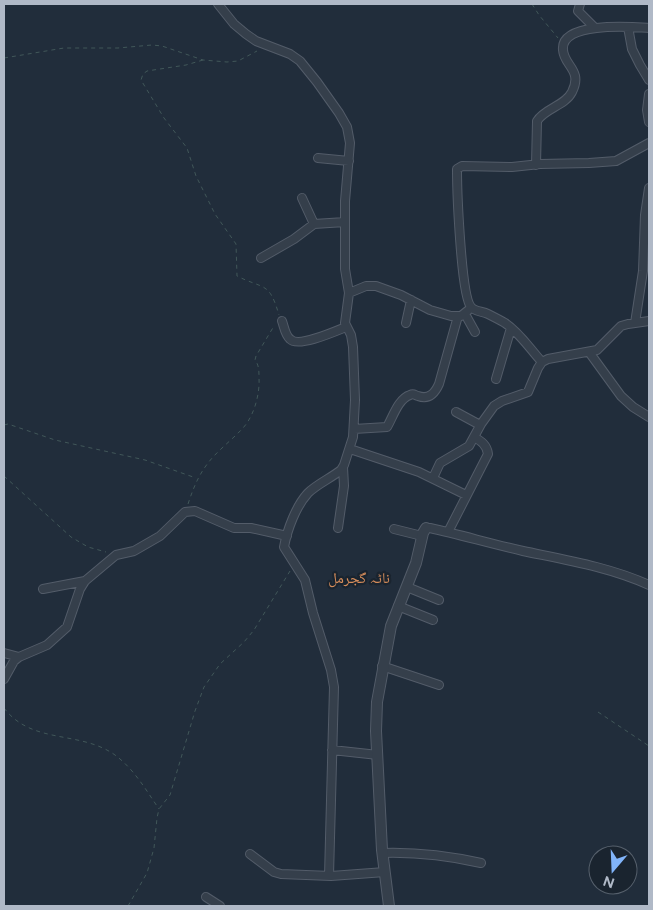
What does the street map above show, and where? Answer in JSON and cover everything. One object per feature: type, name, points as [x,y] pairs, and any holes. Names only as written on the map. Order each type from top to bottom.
[{"type":"street","points":[[218,4],[234,24],[246,34],[290,54],[300,61],[339,113],[346,127],[350,143],[345,201],[345,269],[348,293],[345,323],[351,335],[355,362],[354,429],[350,449],[342,467],[331,478],[309,492],[300,506],[284,548],[305,580],[331,670],[334,687],[328,876]]},
{"type":"street","points":[[580,4],[578,11],[596,28]]},
{"type":"street","points":[[628,27],[632,49],[649,80]]},
{"type":"street","points":[[536,165],[538,121],[541,116],[562,103],[572,94],[575,84],[573,68],[565,57],[563,44],[574,35],[596,28],[649,28]]},
{"type":"street","points":[[649,94],[647,110],[649,122]]},
{"type":"street","points":[[542,362],[520,335],[494,317],[471,308],[466,297],[462,262],[457,169],[462,166],[512,168],[616,161],[649,143]]},
{"type":"street","points":[[318,158],[349,161]]},
{"type":"street","points":[[635,323],[643,271],[645,216],[649,188]]},
{"type":"street","points":[[302,198],[314,224]]},
{"type":"street","points":[[261,258],[294,239],[314,224],[345,222]]},
{"type":"street","points":[[348,293],[371,285],[385,289],[440,314],[461,315],[475,332]]},
{"type":"street","points":[[406,323],[410,300]]},
{"type":"street","points":[[354,429],[387,427],[397,408],[409,395],[413,394],[420,397],[429,396],[434,393],[439,384],[461,315],[471,308]]},
{"type":"street","points":[[282,321],[289,339],[294,342],[305,341],[346,327]]},
{"type":"street","points":[[433,478],[440,463],[469,446],[480,425],[494,406],[528,392],[542,362],[548,359],[597,350],[622,326],[649,322]]},
{"type":"street","points":[[496,379],[511,328]]},
{"type":"street","points":[[589,352],[621,396],[633,407],[649,417]]},
{"type":"street","points":[[456,412],[480,425]]},
{"type":"street","points":[[448,532],[488,454],[484,444],[474,437]]},
{"type":"street","points":[[350,449],[404,466],[433,478],[466,496]]},
{"type":"street","points":[[338,528],[344,486],[342,467]]},
{"type":"street","points":[[4,679],[14,660],[47,645],[67,626],[80,589],[85,581],[116,555],[149,544],[168,530],[185,512],[195,512],[234,528],[251,528],[287,536]]},
{"type":"street","points":[[394,529],[448,532],[621,573],[649,585]]},
{"type":"street","points":[[389,906],[383,853],[377,702],[382,666],[391,626],[419,555],[424,532]]},
{"type":"street","points":[[43,589],[85,581]]},
{"type":"street","points":[[407,587],[439,600]]},
{"type":"street","points":[[398,606],[433,620]]},
{"type":"street","points":[[4,653],[19,657]]},
{"type":"street","points":[[382,666],[440,684]]},
{"type":"street","points":[[332,750],[378,756]]},
{"type":"street","points":[[383,853],[407,852],[455,857],[481,863]]},
{"type":"street","points":[[250,854],[274,872],[281,874],[328,876],[385,872]]},
{"type":"street","points":[[206,897],[220,906]]},
{"type":"path","points":[[532,4],[563,44]]},
{"type":"path","points":[[4,58],[64,48],[118,48],[152,45],[162,46],[203,60],[216,62],[248,57],[266,44]]},
{"type":"path","points":[[185,512],[197,478],[217,451],[244,427],[251,415],[258,392],[259,380],[256,356],[273,326],[282,321],[268,289],[237,276],[236,244],[214,214],[196,176],[186,148],[164,118],[141,80],[142,74],[147,71],[186,65],[203,60]]},
{"type":"path","points":[[4,425],[8,424],[55,440],[90,449],[145,460],[197,478]]},
{"type":"path","points":[[4,476],[71,537],[88,547],[116,555]]},
{"type":"path","points":[[128,906],[147,874],[154,848],[159,810],[170,795],[204,687],[220,664],[254,630],[294,564]]},
{"type":"path","points":[[4,708],[10,716],[32,730],[88,743],[114,754],[132,771],[159,810]]},
{"type":"path","points":[[598,712],[649,746]]},
{"type":"district","name":"ناٹہ گجرمل","points":[[359,578]]}]
